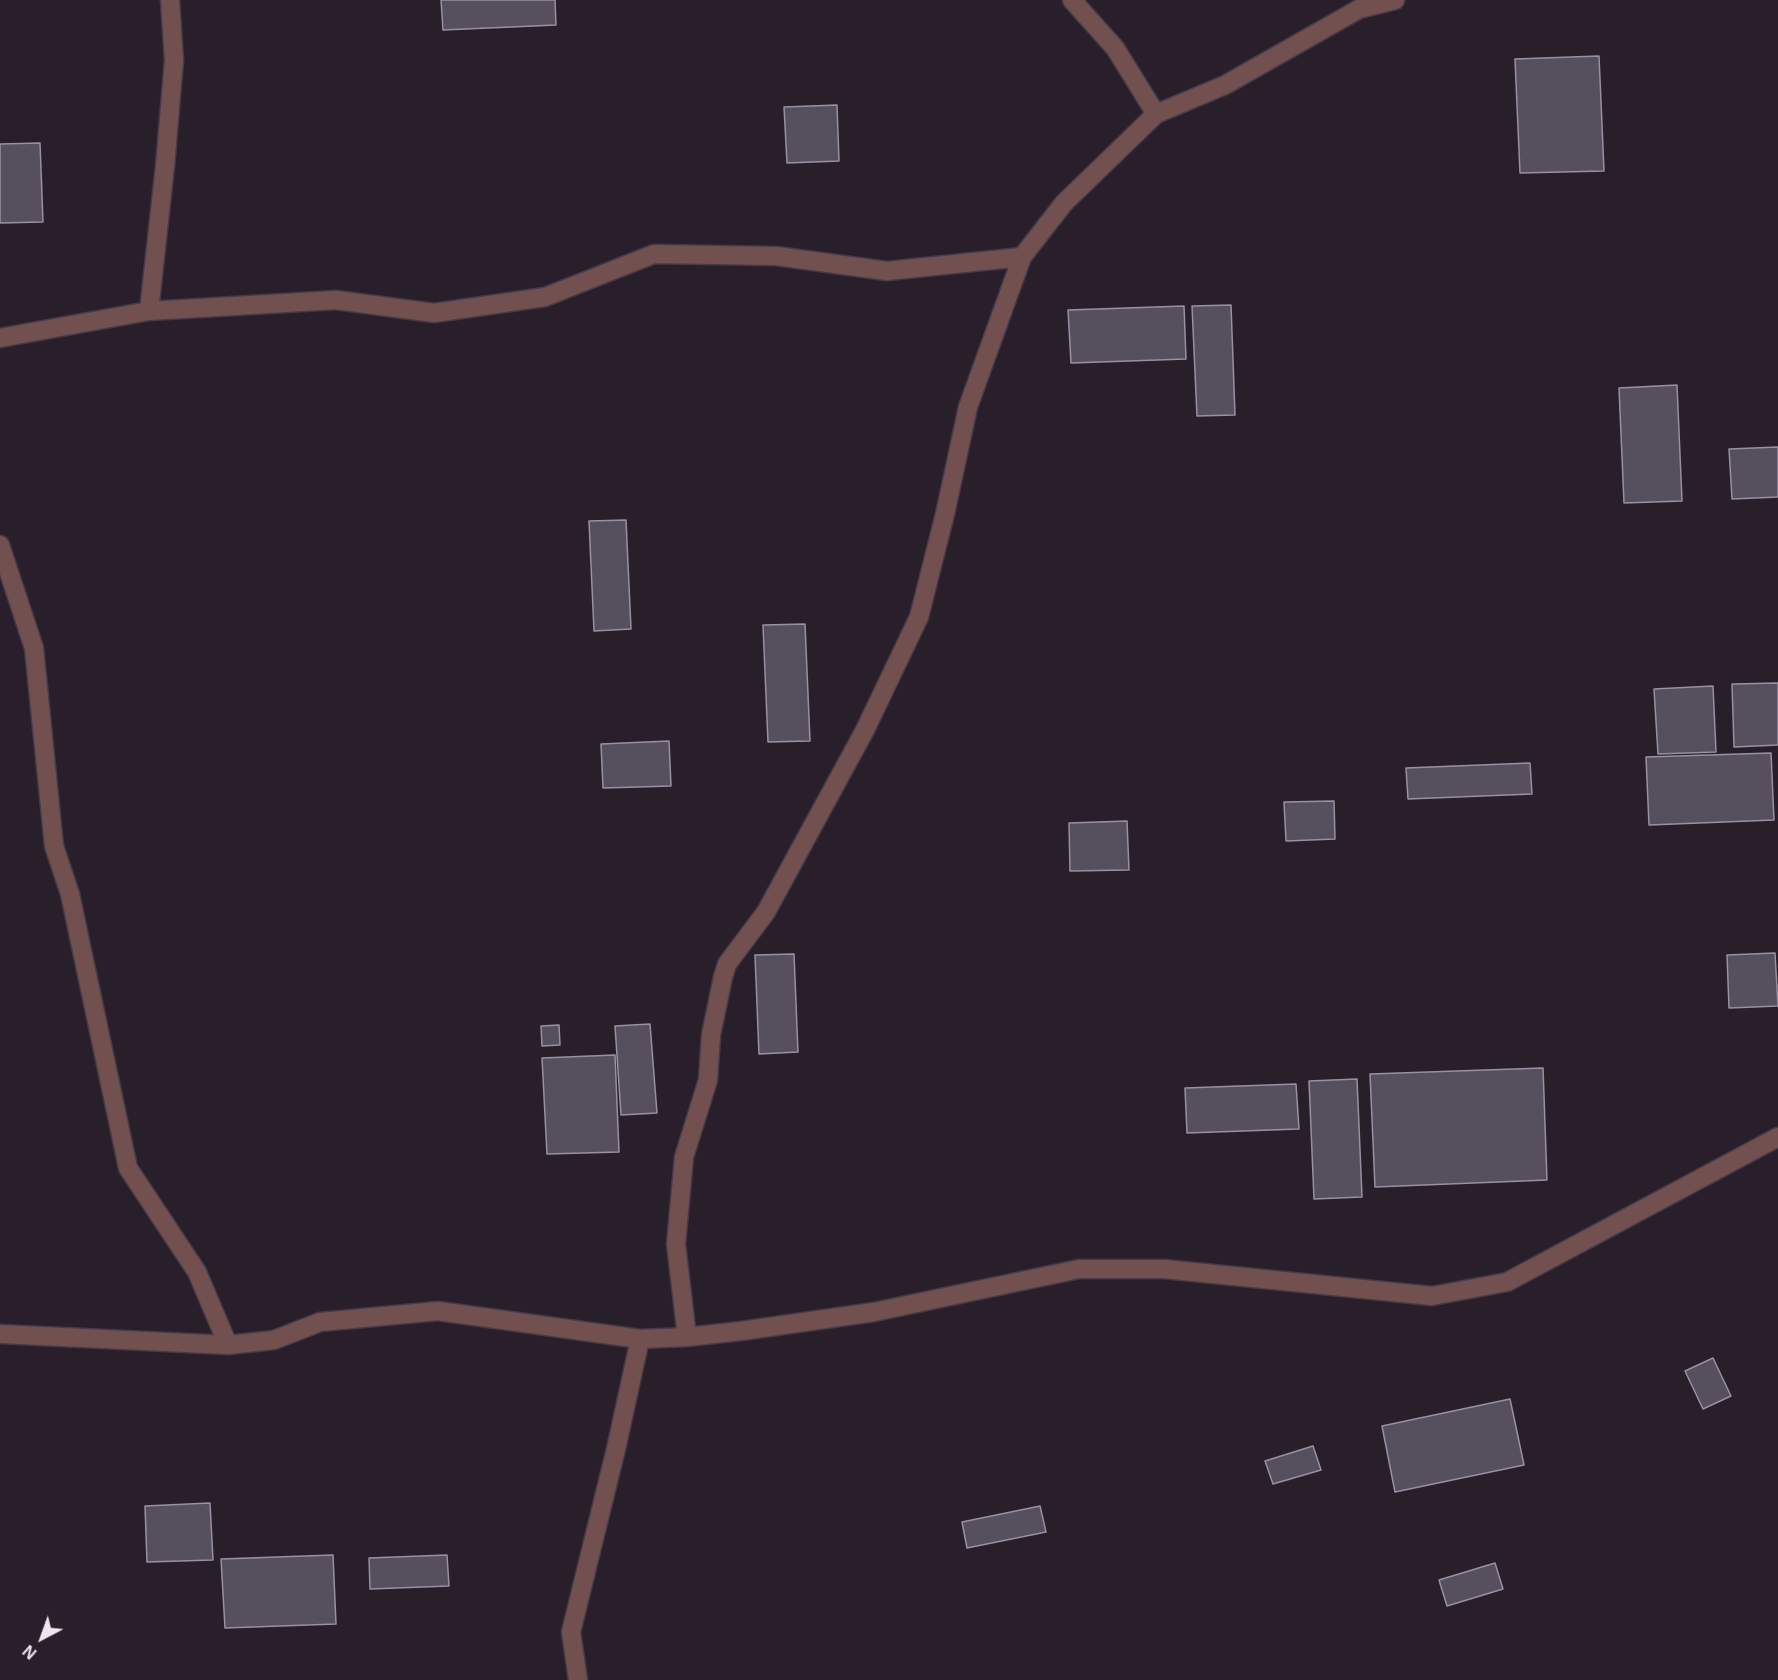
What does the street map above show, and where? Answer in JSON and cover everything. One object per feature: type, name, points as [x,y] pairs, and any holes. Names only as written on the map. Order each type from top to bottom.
[{"type":"street","points":[[148,311],[165,166],[174,60],[170,0]]},
{"type":"street","points":[[1072,0],[1114,48],[1156,114]]},
{"type":"street","points":[[687,1337],[676,1244],[684,1157],[708,1080],[711,1035],[727,964],[766,912],[865,730],[919,616],[945,513],[968,407],[1022,257],[1064,203],[1156,114],[1225,85],[1359,9],[1395,0]]},
{"type":"street","points":[[0,338],[148,311],[336,300],[434,313],[545,297],[654,254],[776,256],[887,271],[1022,257]]},
{"type":"street","points":[[0,545],[34,648],[54,846],[70,894],[128,1168],[197,1272],[228,1345]]},
{"type":"street","points":[[0,1334],[228,1345],[274,1340],[320,1322],[438,1311],[640,1339],[687,1337],[874,1312],[1079,1269],[1164,1269],[1432,1296],[1507,1282],[1778,1137]]},
{"type":"street","points":[[578,1680],[571,1632],[616,1449],[640,1339]]},
{"type":"building","points":[[441,0],[555,0],[556,25],[443,30]]},
{"type":"building","points":[[1599,56],[1604,171],[1520,173],[1515,59]]},
{"type":"building","points":[[837,105],[839,161],[787,163],[784,107]]},
{"type":"building","points":[[40,143],[43,222],[0,223],[0,144]]},
{"type":"building","points":[[1231,305],[1235,415],[1197,416],[1192,306]]},
{"type":"building","points":[[1184,306],[1186,359],[1071,363],[1068,310]]},
{"type":"building","points":[[1677,385],[1682,501],[1624,503],[1619,388]]},
{"type":"building","points":[[1778,447],[1778,497],[1732,499],[1729,449]]},
{"type":"building","points":[[626,520],[631,629],[594,631],[589,521]]},
{"type":"building","points":[[805,624],[810,741],[768,742],[763,625]]},
{"type":"building","points":[[1778,683],[1778,745],[1734,747],[1732,684]]},
{"type":"building","points":[[1713,686],[1716,752],[1658,754],[1654,689]]},
{"type":"building","points":[[669,741],[671,786],[603,788],[601,744]]},
{"type":"building","points":[[1771,753],[1774,820],[1649,825],[1646,757]]},
{"type":"building","points":[[1530,763],[1532,794],[1408,799],[1406,768]]},
{"type":"building","points":[[1334,801],[1335,839],[1286,841],[1284,802]]},
{"type":"building","points":[[1127,821],[1129,870],[1070,871],[1069,823]]},
{"type":"building","points":[[1775,953],[1778,1006],[1729,1008],[1727,955]]},
{"type":"building","points":[[794,954],[798,1052],[759,1054],[755,955]]},
{"type":"building","points":[[650,1024],[657,1113],[621,1115],[615,1026]]},
{"type":"building","points":[[559,1025],[560,1045],[542,1046],[541,1026]]},
{"type":"building","points":[[615,1055],[619,1152],[547,1154],[542,1058]]},
{"type":"building","points":[[1543,1068],[1547,1180],[1375,1187],[1370,1074]]},
{"type":"building","points":[[1357,1079],[1362,1197],[1314,1199],[1309,1081]]},
{"type":"building","points":[[1296,1084],[1299,1129],[1187,1133],[1185,1088]]},
{"type":"building","points":[[1713,1358],[1731,1396],[1703,1409],[1685,1371]]},
{"type":"building","points":[[1510,1399],[1524,1465],[1395,1492],[1382,1426]]},
{"type":"building","points":[[1313,1446],[1321,1470],[1273,1484],[1265,1461]]},
{"type":"building","points":[[210,1503],[213,1560],[147,1562],[145,1506]]},
{"type":"building","points":[[1040,1506],[1046,1532],[967,1548],[962,1522]]},
{"type":"building","points":[[333,1555],[336,1624],[225,1628],[221,1559]]},
{"type":"building","points":[[447,1555],[449,1586],[370,1589],[369,1558]]},
{"type":"building","points":[[1495,1563],[1503,1589],[1447,1606],[1439,1580]]}]
